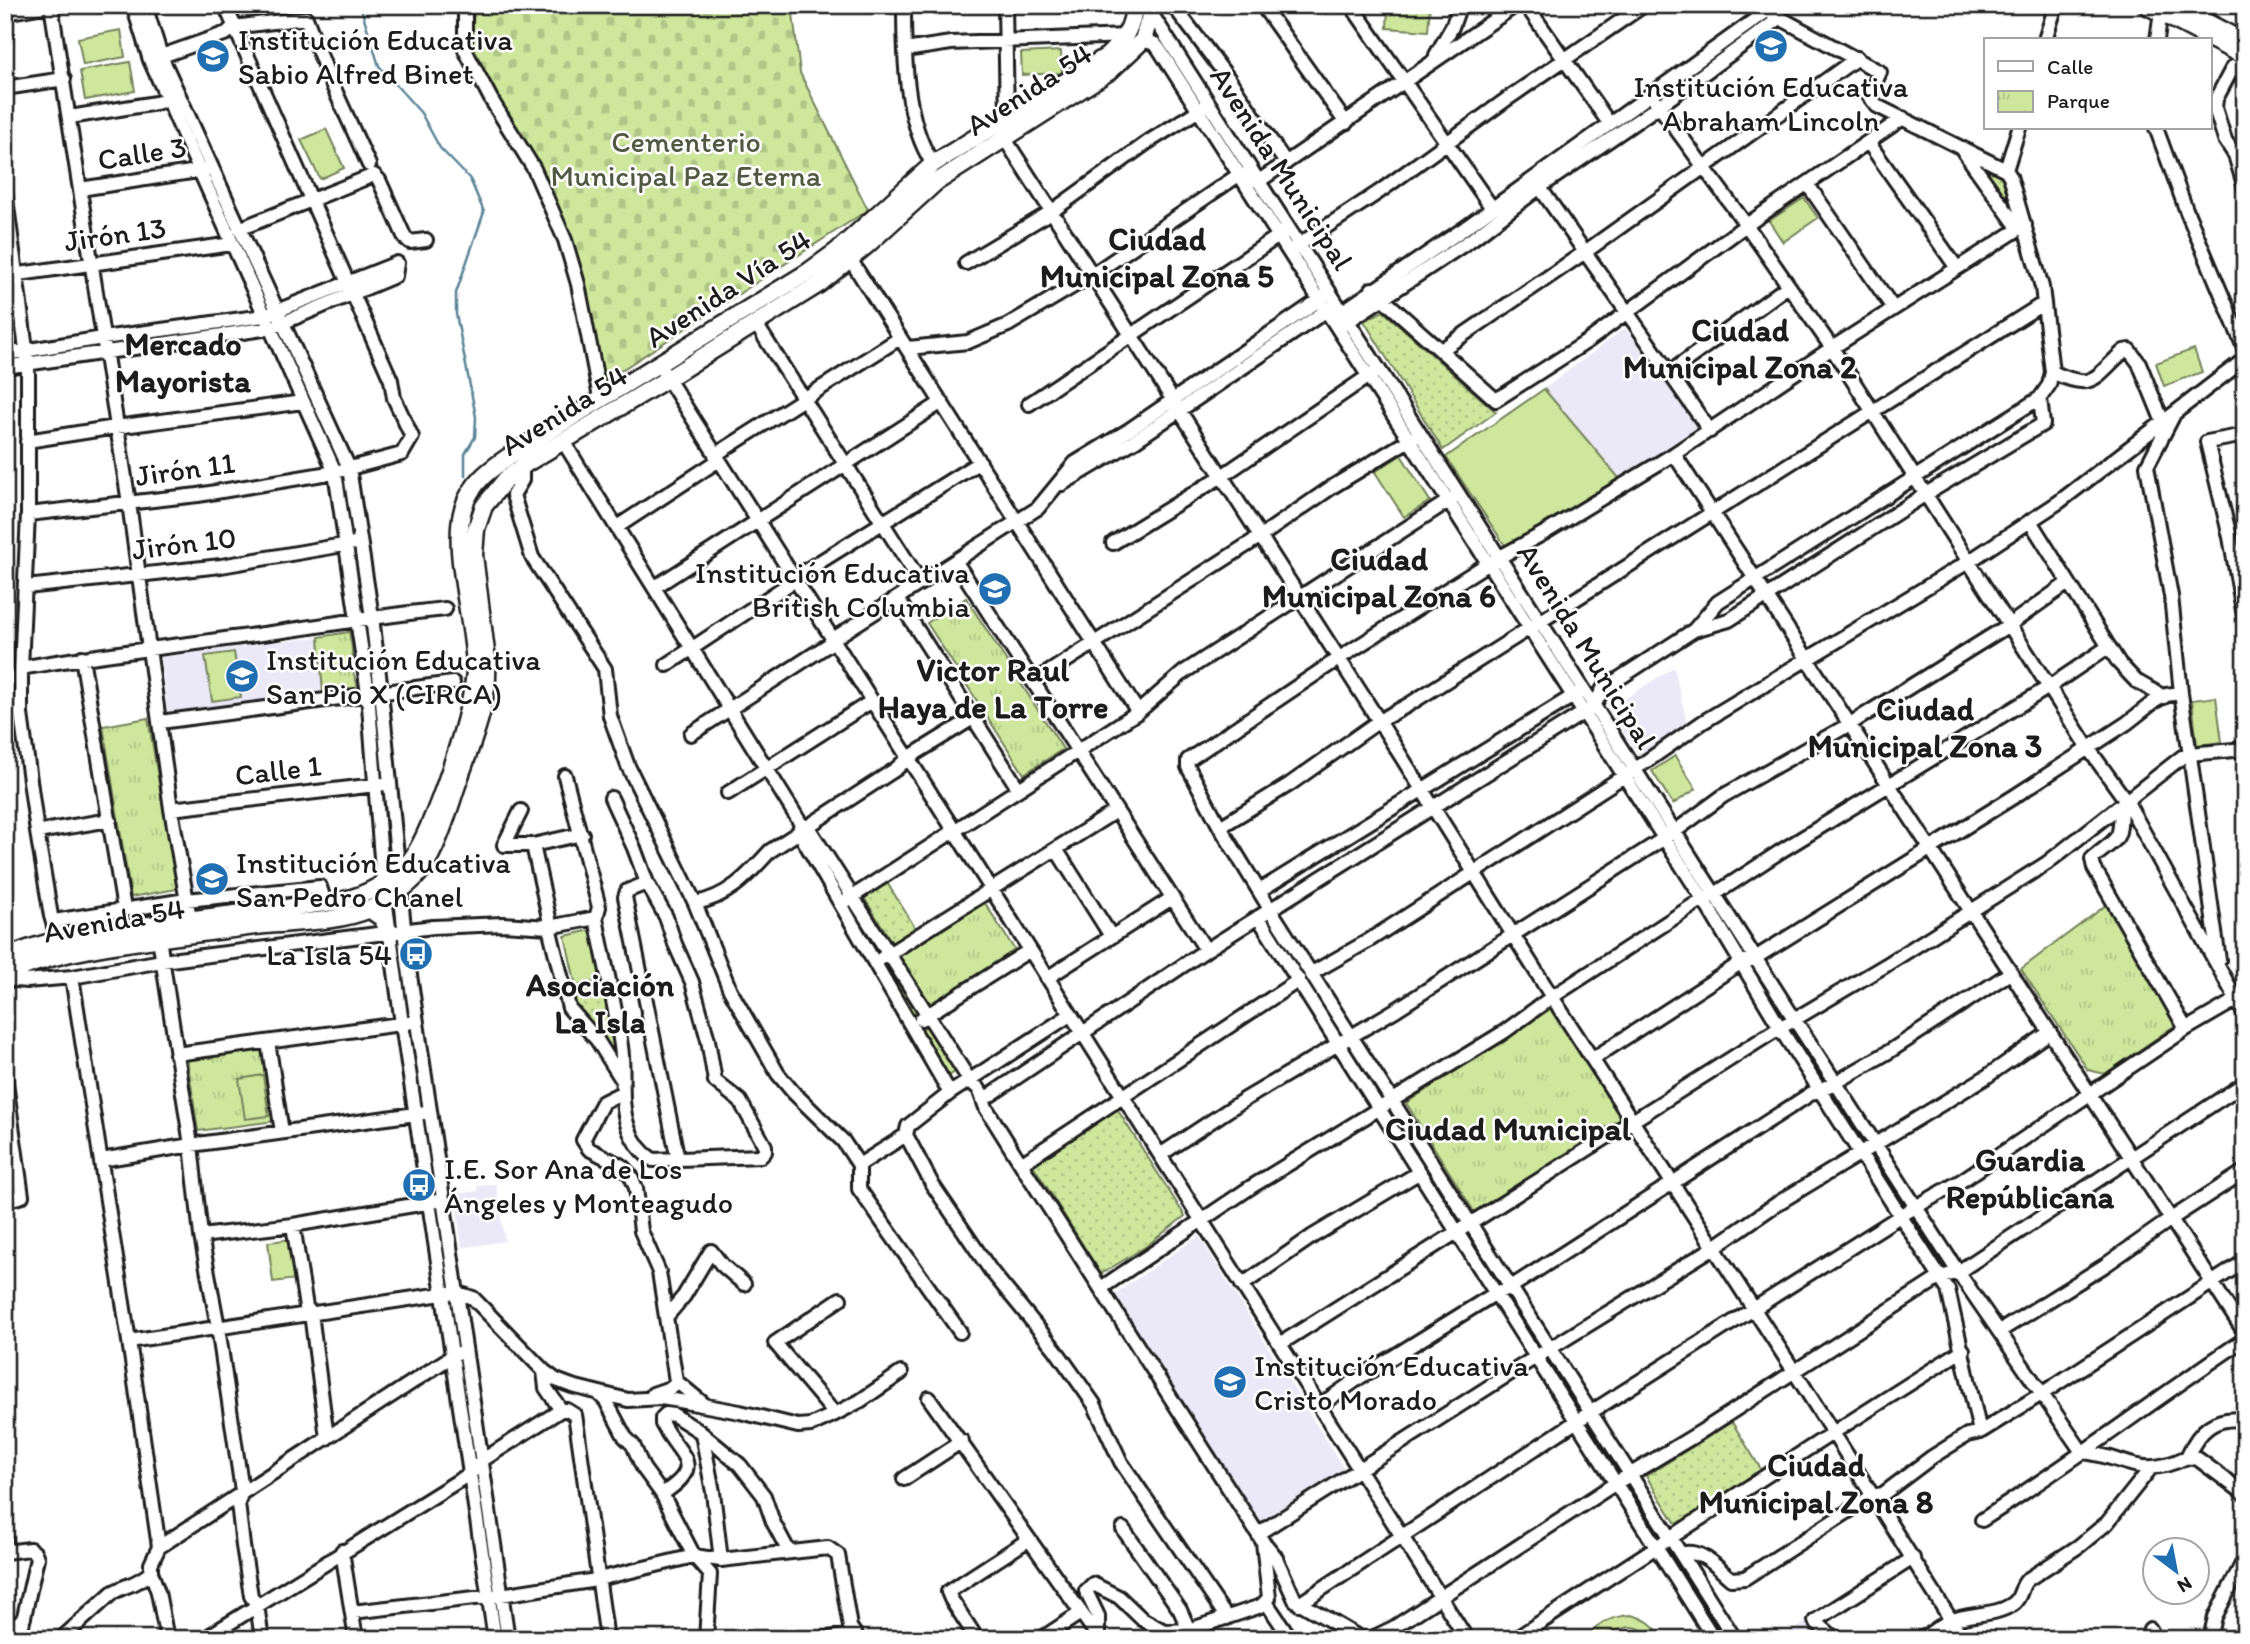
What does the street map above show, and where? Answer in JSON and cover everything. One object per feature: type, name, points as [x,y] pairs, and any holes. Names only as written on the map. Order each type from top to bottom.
[{"type":"highway","points":[[2155,8],[2193,15],[2245,55]]},
{"type":"main road","points":[[1126,36],[1132,23],[1134,5]]},
{"type":"main road","points":[[1143,40],[1151,9]]},
{"type":"main road","name":"Avenida Vía 54","points":[[8,956],[58,940],[322,895],[356,898],[390,878],[416,853],[468,717],[474,685],[474,647],[459,534],[466,501],[475,485],[490,469],[602,400],[663,372],[827,258],[933,164],[1107,56],[1126,36]]},
{"type":"main road","name":"Avenida 54","points":[[5,977],[55,956],[159,939],[313,920],[369,909],[392,896],[421,871],[430,856],[480,718],[488,673],[474,555],[476,529],[480,515],[506,479],[663,372],[756,324],[819,284],[935,183],[1110,71],[1143,40]]},
{"type":"main road","points":[[369,909],[397,933]]},
{"type":"street","points":[[52,5],[129,503],[171,809],[190,919]]},
{"type":"street","points":[[5,13],[64,5]]},
{"type":"street","points":[[133,5],[205,170],[232,244],[349,468],[358,619],[376,785],[397,933],[416,1021],[423,1113],[458,1353],[471,1473],[495,1595],[508,1639]]},
{"type":"street","points":[[145,5],[155,58]]},
{"type":"street","points":[[225,5],[351,289]]},
{"type":"street","points":[[465,5],[465,50],[492,101],[534,169],[565,240],[579,284],[598,392],[602,400]]},
{"type":"street","points":[[904,5],[905,50],[913,117],[924,150],[933,164]]},
{"type":"street","points":[[1005,5],[1007,119]]},
{"type":"street","points":[[1173,5],[1228,78],[1286,163]]},
{"type":"street","points":[[1262,5],[1346,123]]},
{"type":"street","points":[[1351,5],[1492,208]]},
{"type":"street","points":[[1431,62],[1443,44],[1460,5]]},
{"type":"street","points":[[617,527],[805,400],[904,343],[968,342],[1008,325],[1092,275],[1240,174],[1259,181],[1516,5]]},
{"type":"street","points":[[1526,5],[1609,123]]},
{"type":"street","points":[[1294,248],[1379,192],[1644,5]]},
{"type":"street","points":[[2046,38],[2056,5]]},
{"type":"street","points":[[691,734],[828,645],[833,639],[1038,508],[1055,487],[1136,440],[1175,405],[1334,311],[1377,294],[1472,239],[1536,182],[1609,123],[1651,95],[1762,8],[1880,72],[1869,96],[1877,106],[2006,170]]},
{"type":"street","points":[[2155,8],[2157,38]]},
{"type":"street","name":"Avenida Municipal","points":[[1151,9],[1240,174],[1284,232],[1374,372],[1414,436],[1447,502],[1487,564],[1534,625],[1749,960],[1795,1020],[1958,1272],[2082,1452]]},
{"type":"street","points":[[2193,15],[2245,40]]},
{"type":"street","points":[[155,58],[227,33],[233,27],[306,18],[328,75],[369,165]]},
{"type":"street","points":[[1377,294],[1492,208],[1659,106],[1780,18]]},
{"type":"street","points":[[905,50],[951,43],[1126,36]]},
{"type":"street","name":"Avenida Municipal","points":[[1143,40],[1155,44],[1204,106],[1259,181],[1284,232]]},
{"type":"street","points":[[1441,350],[1585,252],[1857,58]]},
{"type":"street","points":[[2245,74],[2233,67],[2216,99],[2219,124],[2225,139],[2240,157],[2245,188]]},
{"type":"street","points":[[5,88],[64,79]]},
{"type":"street","points":[[1651,95],[1832,348],[2124,804],[2245,1015]]},
{"type":"street","points":[[70,117],[156,103],[174,97]]},
{"type":"street","points":[[966,263],[1051,212],[1204,106]]},
{"type":"street","points":[[1377,294],[1496,400],[1577,348],[1903,118]]},
{"type":"street","points":[[983,1100],[1206,950],[1588,709],[1602,689],[1693,630],[1718,602],[2040,398],[2049,385],[2052,372],[2044,303],[2006,170],[2018,130]]},
{"type":"street","points":[[2157,130],[2187,212],[2245,350]]},
{"type":"street","points":[[1005,139],[1300,596],[1552,997],[1634,1120],[1963,1639]]},
{"type":"street","points":[[1868,142],[1957,268]]},
{"type":"street","points":[[1962,149],[2022,227]]},
{"type":"street","points":[[205,170],[239,229],[270,314]]},
{"type":"street","name":"Calle 3","points":[[80,189],[205,170]]},
{"type":"street","points":[[239,229],[374,175],[379,180],[405,238],[410,242],[426,240]]},
{"type":"street","points":[[1536,182],[1710,431]]},
{"type":"street","points":[[1808,186],[1894,308]]},
{"type":"street","points":[[5,191],[11,275],[28,357],[28,514],[20,668],[21,714],[37,832],[58,940]]},
{"type":"street","points":[[1735,1639],[1270,909],[1220,827],[1188,766],[1188,760],[1338,659],[1487,564],[1546,532],[1674,454],[1832,348],[2022,227]]},
{"type":"street","points":[[1029,404],[1284,232]]},
{"type":"street","name":"Jirón 13","points":[[11,275],[232,244]]},
{"type":"street","points":[[850,259],[1138,712]]},
{"type":"street","points":[[5,354],[28,357],[104,352],[276,326],[394,270]]},
{"type":"street","points":[[1669,373],[1788,286]]},
{"type":"street","points":[[5,367],[28,357],[103,338],[270,314],[351,289]]},
{"type":"street","name":"Jirón 11","points":[[28,514],[198,495],[335,472],[402,454],[412,437],[394,398],[391,380],[351,289]]},
{"type":"street","points":[[1220,827],[1290,784],[1379,721],[1713,514],[2044,303]]},
{"type":"street","points":[[756,324],[921,583]]},
{"type":"street","points":[[276,326],[303,402],[335,472],[372,617],[391,783],[390,878]]},
{"type":"street","points":[[2052,372],[2081,383],[2091,380],[2124,351],[2129,350],[2155,398],[2163,422]]},
{"type":"street","points":[[1312,973],[1368,941],[1703,722],[1968,562],[2030,521],[2245,359]]},
{"type":"street","points":[[663,372],[1467,1639]]},
{"type":"street","points":[[1113,543],[1222,476],[1374,372]]},
{"type":"street","points":[[1693,630],[1729,620],[1926,494],[2043,424],[2040,398]]},
{"type":"street","points":[[27,441],[303,402]]},
{"type":"street","points":[[654,587],[942,402]]},
{"type":"street","points":[[2175,412],[2147,466],[2171,596],[2181,694],[2221,971]]},
{"type":"street","points":[[2245,435],[2207,442],[2243,596],[2245,622]]},
{"type":"street","points":[[1035,681],[1414,436]]},
{"type":"street","name":"Avenida Municipal","points":[[1414,436],[1459,494],[1500,557],[1534,625]]},
{"type":"street","points":[[563,441],[803,828],[852,896],[970,1081],[979,1089],[1021,1164],[1275,1556],[1291,1595],[1299,1604],[1362,1639]]},
{"type":"street","points":[[1674,454],[2245,1333]]},
{"type":"street","points":[[667,665],[794,579],[980,462]]},
{"type":"street","points":[[522,467],[522,480],[513,495],[532,557],[605,669],[610,716],[628,766],[695,903],[730,990],[778,1074],[843,1141],[859,1165],[859,1189],[960,1332]]},
{"type":"street","points":[[841,904],[1138,712],[1184,672],[1459,494]]},
{"type":"street","points":[[2030,521],[2108,646],[2130,676],[2164,697]]},
{"type":"street","name":"Jirón 10","points":[[26,587],[221,566],[354,543]]},
{"type":"street","points":[[956,562],[1206,950]]},
{"type":"street","points":[[1160,1155],[1242,1101],[1352,1037],[1514,934],[1669,835],[1723,796],[1850,724],[2009,625],[2068,583]]},
{"type":"street","points":[[897,598],[1018,789]]},
{"type":"street","points":[[20,668],[82,657],[445,609]]},
{"type":"street","points":[[1101,1288],[1200,1220],[1513,1026],[1552,997],[2049,687],[2108,646]]},
{"type":"street","points":[[82,657],[124,909]]},
{"type":"street","points":[[160,722],[453,683]]},
{"type":"street","points":[[1259,891],[1578,693],[1602,689]]},
{"type":"street","points":[[1594,1058],[1930,850],[2164,697],[2181,694]]},
{"type":"street","points":[[727,793],[872,701]]},
{"type":"street","points":[[695,903],[720,897],[732,889],[769,850],[973,718]]},
{"type":"street","points":[[1280,1344],[2047,863],[2182,757],[2245,748]]},
{"type":"street","points":[[565,776],[599,907],[596,918],[621,1048],[621,1093],[628,1125],[639,1149],[653,1160],[761,1156],[765,1152],[765,1146],[740,1101],[715,1082],[708,1040],[692,982],[666,917],[647,883],[611,798]]},
{"type":"street","name":"Calle 1","points":[[171,809],[391,783]]},
{"type":"street","points":[[2124,804],[2119,836],[2092,859],[2094,868],[2186,1029]]},
{"type":"street","points":[[521,811],[504,845],[533,845],[582,834]]},
{"type":"street","points":[[874,963],[1116,811]]},
{"type":"street","points":[[37,832],[110,820]]},
{"type":"street","points":[[803,828],[841,904],[950,1093]]},
{"type":"street","points":[[533,845],[569,1008],[597,1040],[622,1078]]},
{"type":"street","points":[[1056,849],[1111,936]]},
{"type":"street","points":[[647,883],[627,891],[625,897],[678,1160]]},
{"type":"street","points":[[54,921],[186,901],[322,895]]},
{"type":"street","points":[[1047,978],[1172,898]]},
{"type":"street","points":[[1258,917],[1714,1639]]},
{"type":"street","points":[[5,977],[27,981],[72,976],[162,961],[463,925],[549,927],[596,918]]},
{"type":"street","points":[[397,933],[402,1024],[423,1113]]},
{"type":"street","points":[[159,939],[191,1144],[201,1236],[218,1327],[242,1491],[238,1503],[243,1546],[251,1596],[257,1605],[262,1639]]},
{"type":"street","points":[[911,1026],[1030,950]]},
{"type":"street","name":"Avenida Municipal","points":[[1749,960],[1781,1028],[1948,1290],[1980,1432]]},
{"type":"street","points":[[1320,1406],[1359,1378],[1496,1293],[1511,1287],[1819,1089],[1835,1083],[1890,1051],[2010,973]]},
{"type":"street","points":[[72,976],[159,1548]]},
{"type":"street","points":[[1021,1164],[1299,980]]},
{"type":"street","points":[[1299,1604],[1577,1421],[1900,1216],[1961,1181],[2186,1029],[2236,1000]]},
{"type":"street","points":[[1070,1015],[950,1093],[908,1126],[906,1135],[932,1184],[991,1271],[1055,1349],[1094,1404],[1121,1462],[1227,1618]]},
{"type":"street","points":[[176,1054],[416,1021]]},
{"type":"street","points":[[1261,1537],[1427,1425],[1713,1248],[1778,1203],[1986,1077],[2050,1032]]},
{"type":"street","points":[[268,1042],[282,1132]]},
{"type":"street","points":[[5,1076],[22,1196],[5,1201]]},
{"type":"street","points":[[1370,1639],[1393,1628],[1939,1278],[1958,1272],[2245,1083]]},
{"type":"street","points":[[129,1342],[449,1293],[473,1297],[544,1371],[556,1380],[628,1400],[668,1390],[676,1381],[659,1272],[641,1231],[636,1188],[631,1176],[622,1166],[589,1149],[583,1140],[603,1102],[621,1093]]},
{"type":"street","points":[[101,1160],[191,1144],[423,1113]]},
{"type":"street","points":[[859,1165],[906,1135]]},
{"type":"street","points":[[2000,1331],[2104,1266],[2245,1171]]},
{"type":"street","points":[[1242,1284],[1420,1172]]},
{"type":"street","points":[[201,1236],[436,1201]]},
{"type":"street","points":[[293,1224],[306,1307],[311,1314],[327,1438]]},
{"type":"street","points":[[666,1317],[684,1296],[711,1251],[722,1265],[744,1284]]},
{"type":"street","points":[[1681,1554],[1689,1551],[1702,1555],[1731,1579],[1745,1578],[1872,1496],[1883,1494],[1932,1457],[1967,1435],[1980,1432],[2043,1393],[2245,1261]]},
{"type":"street","points":[[835,1414],[775,1343],[840,1299]]},
{"type":"street","points":[[1982,1520],[2245,1339]]},
{"type":"street","points":[[1515,1639],[1963,1350]]},
{"type":"street","points":[[167,1639],[158,1592],[151,1572],[153,1556],[159,1548],[242,1491],[458,1353]]},
{"type":"street","points":[[458,1353],[481,1461],[495,1595],[495,1639]]},
{"type":"street","points":[[544,1371],[546,1388],[561,1410]]},
{"type":"street","points":[[641,1398],[661,1398],[706,1405],[798,1426],[811,1425],[860,1401],[901,1373]]},
{"type":"street","points":[[676,1381],[706,1405]]},
{"type":"street","points":[[599,1394],[606,1401],[625,1437],[633,1445],[643,1468],[662,1494],[694,1556],[710,1574],[706,1639]]},
{"type":"street","points":[[929,1398],[1098,1638]]},
{"type":"street","points":[[204,1639],[471,1473],[481,1461],[561,1410],[567,1410],[575,1415],[607,1639]]},
{"type":"street","points":[[662,1494],[679,1483],[686,1472],[687,1463],[666,1432],[662,1418],[666,1414],[674,1415],[724,1449],[764,1496],[773,1522],[789,1552]]},
{"type":"street","points":[[2187,1457],[2198,1434],[2207,1428],[2218,1422],[2245,1420]]},
{"type":"street","points":[[702,1434],[713,1492],[721,1560]]},
{"type":"street","points":[[904,1479],[961,1441]]},
{"type":"street","points":[[2082,1452],[2150,1469],[2187,1457],[2198,1459],[2245,1494]]},
{"type":"street","points":[[1922,1639],[1951,1620],[1996,1611],[2018,1600],[2021,1586],[2027,1580],[2079,1546],[2107,1523],[2150,1469]]},
{"type":"street","points":[[1123,1529],[1180,1610],[1191,1634]]},
{"type":"street","points":[[5,1535],[6,1552],[30,1549],[37,1558],[19,1639]]},
{"type":"street","points":[[1098,1638],[1098,1616],[1086,1591],[1093,1584],[1119,1597],[1142,1619],[1164,1631],[1191,1634],[1255,1609],[1269,1598],[1261,1537]]},
{"type":"street","points":[[977,1639],[948,1592],[1028,1540]]},
{"type":"street","points":[[352,1612],[600,1579],[694,1556],[721,1560],[828,1548],[838,1555],[850,1627],[857,1636]]},
{"type":"street","points":[[342,1551],[356,1639]]},
{"type":"street","points":[[1835,1639],[1815,1621],[1913,1558]]},
{"type":"street","points":[[2210,1639],[2215,1617],[2245,1558]]},
{"type":"street","points":[[61,1639],[112,1593],[141,1582],[151,1572]]},
{"type":"street","points":[[1266,1602],[1291,1639]]},
{"type":"street","points":[[1041,1639],[1079,1614]]},
{"type":"street","points":[[5,1633],[24,1618]]},
{"type":"street","points":[[70,1639],[76,1624]]},
{"type":"street","points":[[824,1639],[857,1636]]},
{"type":"shaded area","points":[[1625,328],[1700,426],[1619,478],[1544,389]]},
{"type":"shaded area","name":"Institución Educativa San Pio X (CIRCA)","points":[[319,637],[323,694],[168,716],[161,657]]},
{"type":"shaded area","points":[[1674,667],[1688,728],[1640,757],[1609,709]]},
{"type":"shaded area","name":"Institución Educativa San Pedro Chanel","points":[[229,866],[232,888],[194,893],[192,871]]},
{"type":"shaded area","points":[[496,1184],[505,1241],[462,1248],[455,1194],[478,1191],[477,1186]]},
{"type":"shaded area","name":"Institución Educativa Cristo Morado","points":[[1199,1236],[1344,1469],[1260,1521],[1113,1295]]},
{"type":"shaded area","points":[[1806,1622],[1825,1639],[1782,1639]]},
{"type":"green space","name":"Cementerio Municipal Paz Eterna","points":[[475,5],[792,5],[800,73],[868,210],[600,384],[582,276],[540,169],[470,49]]},
{"type":"green space","points":[[1388,5],[1430,5],[1428,31],[1387,28]]},
{"type":"green space","points":[[121,30],[125,57],[83,65],[78,38]]},
{"type":"green space","points":[[1061,51],[1062,73],[1022,75],[1021,53]]},
{"type":"green space","points":[[130,62],[135,91],[85,100],[80,71]]},
{"type":"green space","points":[[326,129],[344,168],[320,179],[301,140]]},
{"type":"green space","points":[[1980,166],[2004,177],[2016,215]]},
{"type":"green space","points":[[1804,198],[1818,218],[1783,242],[1769,221]]},
{"type":"green space","points":[[1383,311],[1496,412],[1443,450],[1364,321]]},
{"type":"green space","points":[[2194,349],[2202,372],[2164,386],[2156,363]]},
{"type":"green space","points":[[1544,389],[1619,478],[1506,547],[1446,457]]},
{"type":"green space","points":[[1401,455],[1430,501],[1404,517],[1375,472]]},
{"type":"green space","points":[[966,598],[1063,749],[1024,774],[927,623]]},
{"type":"green space","points":[[349,632],[352,668],[358,688],[323,694],[319,637]]},
{"type":"green space","points":[[234,652],[241,697],[212,701],[205,656]]},
{"type":"green space","points":[[2216,697],[2222,742],[2197,745],[2192,700]]},
{"type":"green space","points":[[148,718],[177,889],[131,897],[103,726]]},
{"type":"green space","points":[[1675,756],[1696,789],[1673,804],[1652,771]]},
{"type":"green space","points":[[886,881],[916,929],[893,944],[863,896]]},
{"type":"green space","points":[[985,903],[1016,952],[932,1006],[900,956]]},
{"type":"green space","points":[[2109,903],[2177,1024],[2105,1074],[2088,1070],[2021,969]]},
{"type":"green space","points":[[591,930],[602,980],[576,986],[565,936]]},
{"type":"green space","points":[[890,963],[922,1013],[913,1019],[883,967]]},
{"type":"green space","points":[[604,983],[618,1049],[609,1051],[574,1007],[571,990]]},
{"type":"green space","points":[[1552,1008],[1622,1121],[1475,1213],[1406,1103]]},
{"type":"green space","points":[[927,1026],[957,1070],[948,1077],[920,1030]]},
{"type":"green space","points":[[266,1049],[276,1121],[198,1131],[187,1058]]},
{"type":"green space","points":[[263,1075],[269,1116],[245,1119],[239,1079]]},
{"type":"green space","points":[[1117,1109],[1185,1216],[1145,1247],[1101,1274],[1033,1165]]},
{"type":"green space","points":[[292,1239],[297,1279],[273,1282],[268,1242]]},
{"type":"green space","points":[[1732,1422],[1762,1471],[1677,1525],[1646,1476]]},
{"type":"green space","points":[[1683,1571],[1728,1639],[1722,1639],[1681,1575]]},
{"type":"green space","points":[[1631,1615],[1650,1623],[1663,1639],[1653,1639],[1644,1631],[1628,1627],[1586,1639],[1606,1621]]},
{"type":"waterway","points":[[360,5],[379,66],[421,113],[440,148],[470,179],[484,212],[456,293],[456,314],[476,417],[475,437],[465,454],[465,476]]},
{"type":"place","name":"Institución Educativa Abraham Lincoln","points":[[1771,46]]},
{"type":"place","name":"Institución Educativa Sabio Alfred Binet","points":[[213,56]]},
{"type":"place","name":"Institución Educativa British Columbia","points":[[995,589]]},
{"type":"place","name":"Institución Educativa San Pio X (CIRCA)","points":[[242,676]]},
{"type":"place","name":"Institución Educativa San Pedro Chanel","points":[[212,879]]},
{"type":"place","name":"La Isla 54","points":[[416,954]]},
{"type":"place","name":"I.E. Sor Ana de Los Ángeles y Monteagudo","points":[[419,1185]]},
{"type":"place","name":"Institución Educativa Cristo Morado","points":[[1230,1382]]},
{"type":"district","name":"Ciudad Municipal Zona 5","points":[[1157,258]]},
{"type":"district","name":"Ciudad Municipal Zona 2","points":[[1740,348]]},
{"type":"district","name":"Mercado Mayorista","points":[[183,362]]},
{"type":"district","name":"Ciudad Municipal Zona 6","points":[[1379,578]]},
{"type":"district","name":"Victor Raul Haya de La Torre","points":[[993,688]]},
{"type":"district","name":"Ciudad Municipal Zona 3","points":[[1925,728]]},
{"type":"district","name":"Asociación La Isla","points":[[600,1004]]},
{"type":"district","name":"Ciudad Municipal","points":[[1508,1128]]},
{"type":"district","name":"Guardia Repúblicana","points":[[2030,1178]]},
{"type":"district","name":"Ciudad Municipal Zona 8","points":[[1816,1484]]}]
